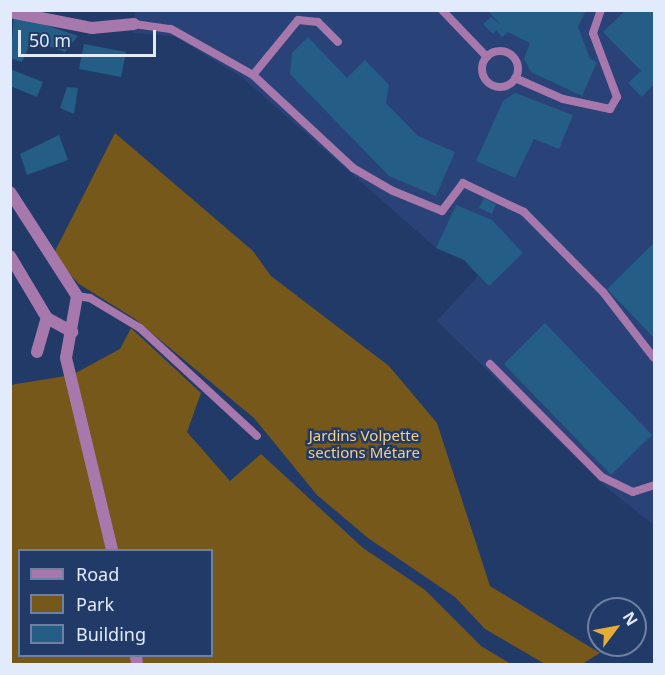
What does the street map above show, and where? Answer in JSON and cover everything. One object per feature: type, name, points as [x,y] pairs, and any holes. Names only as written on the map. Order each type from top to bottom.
[{"type":"street","points":[[10,12],[92,28],[134,24]]},
{"type":"street","points":[[10,192],[77,297],[66,358],[112,549]]},
{"type":"street","points":[[10,256],[47,318],[72,332]]},
{"type":"street","points":[[37,352],[47,318]]},
{"type":"lane","points":[[442,10],[487,57]]},
{"type":"lane","points":[[515,78],[563,99],[610,109],[617,97],[593,33],[601,10]]},
{"type":"lane","points":[[253,75],[298,20],[318,22],[338,42]]},
{"type":"lane","points":[[134,24],[171,29],[253,75],[353,168],[393,191],[442,211],[463,183],[524,212],[603,292],[654,358]]},
{"type":"lane","points":[[509,54],[517,64],[515,78],[504,87],[488,83],[482,67],[487,57],[509,54]]},
{"type":"lane","points":[[77,297],[90,298],[140,328],[257,436]]},
{"type":"lane","points":[[490,364],[602,477],[633,492],[654,485]]},
{"type":"shaded area","points":[[135,10],[654,11],[654,525],[606,487],[437,321],[478,276],[464,260],[436,248],[243,78],[174,36],[133,33]]},
{"type":"green space","name":"Jardins Volpette sections Métare","points":[[115,133],[253,251],[271,276],[389,366],[437,423],[490,586],[587,645],[587,657],[593,657],[582,664],[545,664],[485,629],[455,597],[368,538],[317,495],[254,418],[135,319],[79,284],[53,255]]},
{"type":"green space","name":"Jardins Volpette sections Métare","points":[[131,328],[201,393],[187,432],[230,481],[261,454],[363,548],[425,590],[481,646],[511,664],[11,664],[10,385],[72,375],[120,349]]},
{"type":"building","points":[[487,10],[586,10],[578,27],[590,59],[597,62],[582,96],[531,72],[524,59],[530,43],[508,32],[502,37],[496,30],[493,34],[483,24],[491,17],[501,25]]},
{"type":"building","points":[[626,10],[654,10],[654,84],[642,97],[628,83],[641,71],[603,32]]},
{"type":"building","points":[[14,16],[78,36],[65,52],[32,40],[22,62],[13,59],[10,63]]},
{"type":"building","points":[[308,37],[347,78],[365,60],[389,85],[386,103],[418,136],[455,152],[436,196],[389,176],[290,74],[292,53]]},
{"type":"building","points":[[84,44],[126,52],[121,77],[79,69]]},
{"type":"building","points":[[10,69],[43,82],[37,97],[10,86]]},
{"type":"building","points":[[67,87],[78,88],[74,114],[60,108]]},
{"type":"building","points":[[515,93],[573,115],[559,149],[534,139],[515,178],[476,161],[503,101]]},
{"type":"building","points":[[59,135],[68,160],[27,175],[20,154]]},
{"type":"building","points":[[484,198],[496,204],[492,214],[479,208]]},
{"type":"building","points":[[456,205],[492,220],[523,253],[489,286],[464,260],[436,248]]},
{"type":"building","points":[[654,243],[654,336],[653,337],[607,289]]},
{"type":"building","points":[[545,323],[652,435],[611,475],[504,364]]}]
